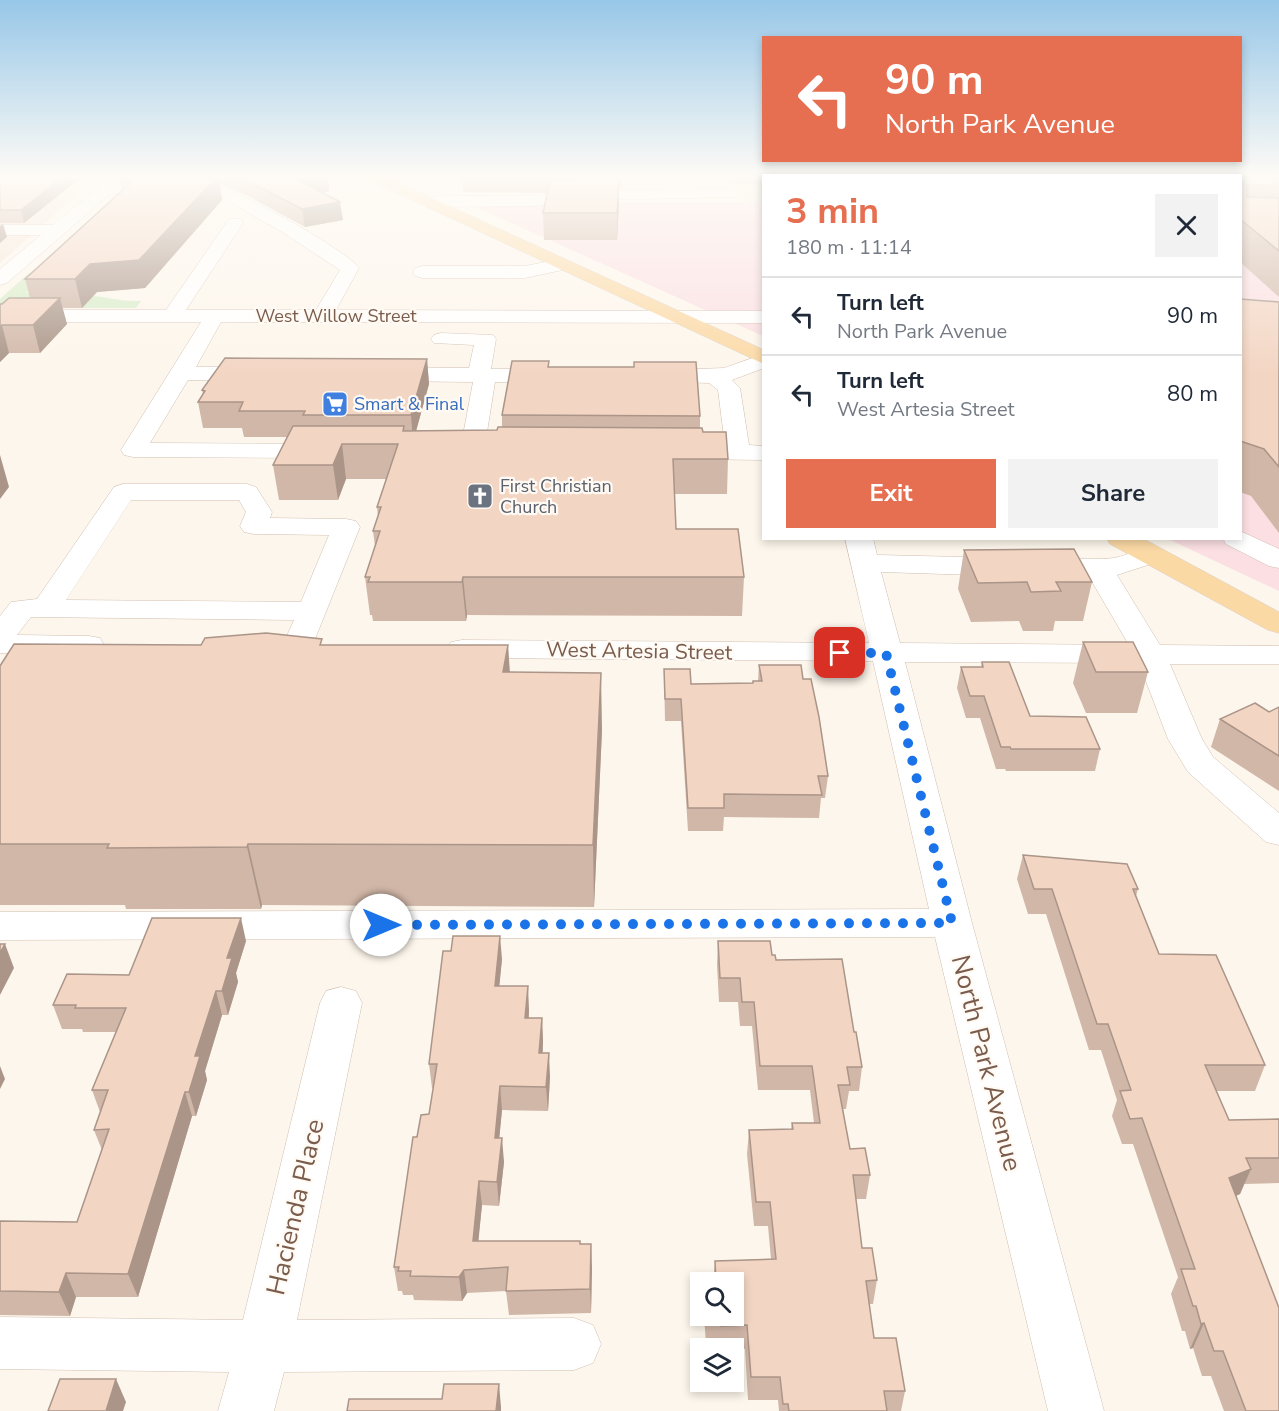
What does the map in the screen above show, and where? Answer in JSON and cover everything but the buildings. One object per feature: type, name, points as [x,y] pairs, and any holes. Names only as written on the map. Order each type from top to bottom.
[{"type":"main road","points":[[517,244],[762,358]]},
{"type":"main road","points":[[1124,540],[1279,624]]},
{"type":"street","points":[[0,279],[40,244]]},
{"type":"street","points":[[172,316],[221,244]]},
{"type":"street","points":[[313,244],[350,268],[323,316]]},
{"type":"street","points":[[422,272],[525,272],[561,265]]},
{"type":"street","points":[[517,316],[525,272]]},
{"type":"street","name":"West Willow Street","points":[[0,316],[762,316]]},
{"type":"street","points":[[215,316],[133,450],[343,451]]},
{"type":"street","points":[[472,451],[484,382],[479,375],[486,339],[486,316]]},
{"type":"street","points":[[202,338],[225,338]]},
{"type":"street","points":[[418,339],[486,339]]},
{"type":"street","points":[[633,376],[728,374],[762,360]]},
{"type":"street","points":[[181,374],[275,374]]},
{"type":"street","points":[[362,374],[576,376]]},
{"type":"street","points":[[713,375],[729,388],[738,453]]},
{"type":"street","points":[[657,452],[762,453]]},
{"type":"street","points":[[46,608],[123,492],[247,492],[259,512],[254,526],[346,527],[298,647]]},
{"type":"street","points":[[1240,540],[1279,560]]},
{"type":"street","points":[[862,551],[971,568],[1118,566],[1150,555]]},
{"type":"street","name":"North Park Avenue","points":[[862,551],[952,923],[1076,1411]]},
{"type":"street","points":[[1097,566],[1150,655],[1185,739],[1200,764],[1279,833]]},
{"type":"street","points":[[0,637],[22,608],[312,611]]},
{"type":"street","points":[[0,644],[116,645]]},
{"type":"street","points":[[268,647],[333,647]]},
{"type":"street","name":"West Artesia Street","points":[[437,648],[1279,655]]},
{"type":"street","points":[[0,926],[952,923]]},
{"type":"street","name":"Hacienda Place","points":[[246,1411],[264,1346],[341,1003]]},
{"type":"street","points":[[0,1343],[264,1346],[574,1344]]},
{"type":"shaded area","points":[[0,244],[22,244],[0,263]]},
{"type":"shaded area","points":[[558,244],[762,244],[762,336]]},
{"type":"shaded area","points":[[1242,244],[1279,244],[1279,591],[1170,540],[1242,540]]},
{"type":"green space","points":[[59,272],[26,292],[45,296],[93,296],[141,301],[136,308],[0,308],[0,299],[29,273]]},
{"type":"place","name":"Smart & Final","points":[[335,404]]},
{"type":"place","name":"First Christian Church","points":[[480,496]]},
{"type":"route","points":[[381,925],[952,923],[886,653],[840,653]]}]
